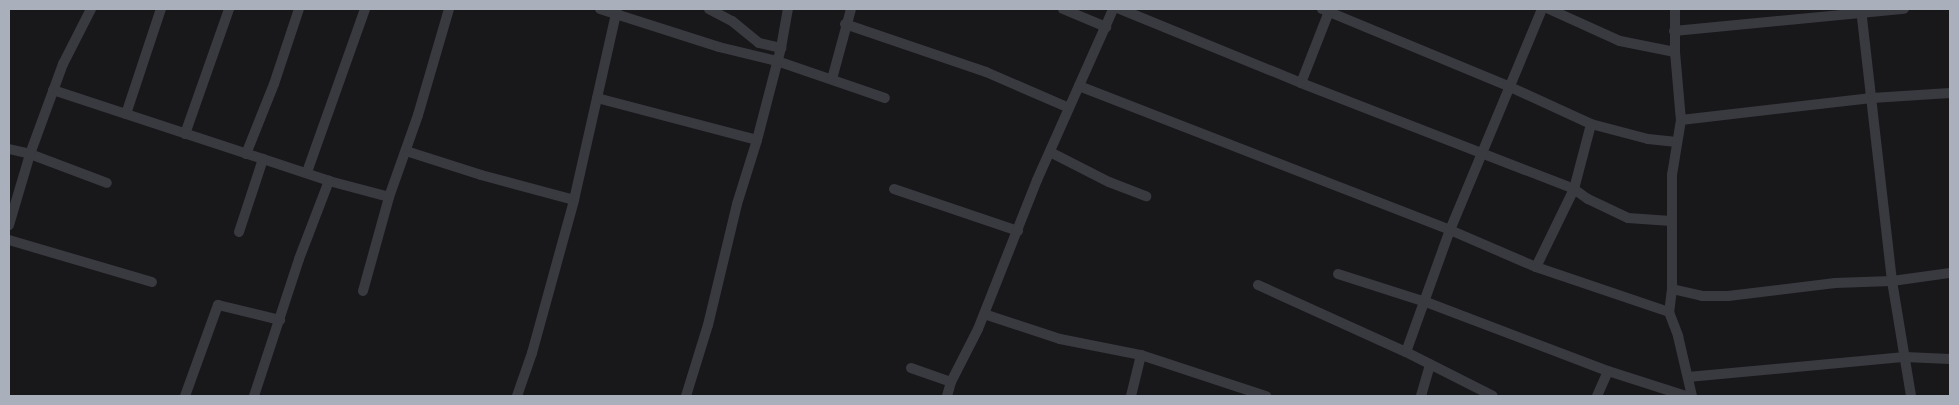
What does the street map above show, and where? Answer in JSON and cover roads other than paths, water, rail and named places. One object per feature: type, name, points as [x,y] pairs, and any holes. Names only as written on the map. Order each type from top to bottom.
[{"type":"street","points":[[9,225],[30,154],[53,90],[63,64],[91,9]]},
{"type":"street","points":[[126,114],[161,9]]},
{"type":"street","points":[[185,134],[230,9]]},
{"type":"street","points":[[246,154],[274,84],[299,9]]},
{"type":"street","points":[[307,172],[366,9]]},
{"type":"street","points":[[362,291],[389,197],[406,151],[449,9]]},
{"type":"street","points":[[600,9],[617,11],[719,47],[777,61],[885,98]]},
{"type":"street","points":[[709,9],[732,21],[759,43],[781,48]]},
{"type":"street","points":[[686,396],[708,325],[738,204],[757,140],[781,48],[788,9]]},
{"type":"street","points":[[832,79],[850,9]]},
{"type":"street","points":[[1063,9],[1106,27]]},
{"type":"street","points":[[947,396],[951,382],[984,314],[1018,231],[1036,180],[1113,9]]},
{"type":"street","points":[[1120,9],[1301,83],[1574,189],[1588,199],[1628,218],[1671,221]]},
{"type":"street","points":[[1406,352],[1426,302],[1450,230],[1483,153],[1508,86],[1542,9]]},
{"type":"street","points":[[1549,9],[1620,40],[1675,52]]},
{"type":"street","points":[[1675,9],[1675,52],[1681,120],[1672,175],[1672,289],[1669,312],[1678,336],[1692,396]]},
{"type":"street","points":[[1674,30],[1861,11],[1904,9]]},
{"type":"street","points":[[1301,83],[1327,10],[1508,86],[1591,124],[1648,138],[1677,142]]},
{"type":"street","points":[[517,396],[534,344],[574,200],[617,11]]},
{"type":"street","points":[[1861,11],[1892,280],[1911,396]]},
{"type":"street","points":[[845,24],[986,72],[1069,108]]},
{"type":"street","points":[[1079,86],[1450,230],[1536,267],[1669,312]]},
{"type":"street","points":[[53,90],[246,154],[307,172],[329,181],[389,197]]},
{"type":"street","points":[[1681,120],[1872,98],[1950,93]]},
{"type":"street","points":[[597,98],[757,140]]},
{"type":"street","points":[[1536,267],[1574,189],[1591,124]]},
{"type":"street","points":[[9,149],[30,154],[107,184]]},
{"type":"street","points":[[406,151],[481,175],[574,200]]},
{"type":"street","points":[[1050,152],[1109,182],[1146,196]]},
{"type":"street","points":[[239,232],[264,159]]},
{"type":"street","points":[[254,396],[299,259],[329,181]]},
{"type":"street","points":[[894,189],[1018,231]]},
{"type":"street","points":[[9,240],[152,282]]},
{"type":"street","points":[[1672,289],[1702,296],[1728,296],[1835,282],[1892,280],[1950,273]]},
{"type":"street","points":[[1338,274],[1426,302],[1608,371],[1686,396]]},
{"type":"street","points":[[1258,285],[1406,352],[1493,396]]},
{"type":"street","points":[[185,396],[218,305],[280,320]]},
{"type":"street","points":[[984,314],[1060,340],[1141,356],[1266,396]]},
{"type":"street","points":[[1132,396],[1141,356]]},
{"type":"street","points":[[1688,377],[1905,357],[1950,359]]},
{"type":"street","points":[[1421,396],[1430,364]]},
{"type":"street","points":[[911,368],[951,382]]},
{"type":"street","points":[[1598,396],[1608,371]]}]
